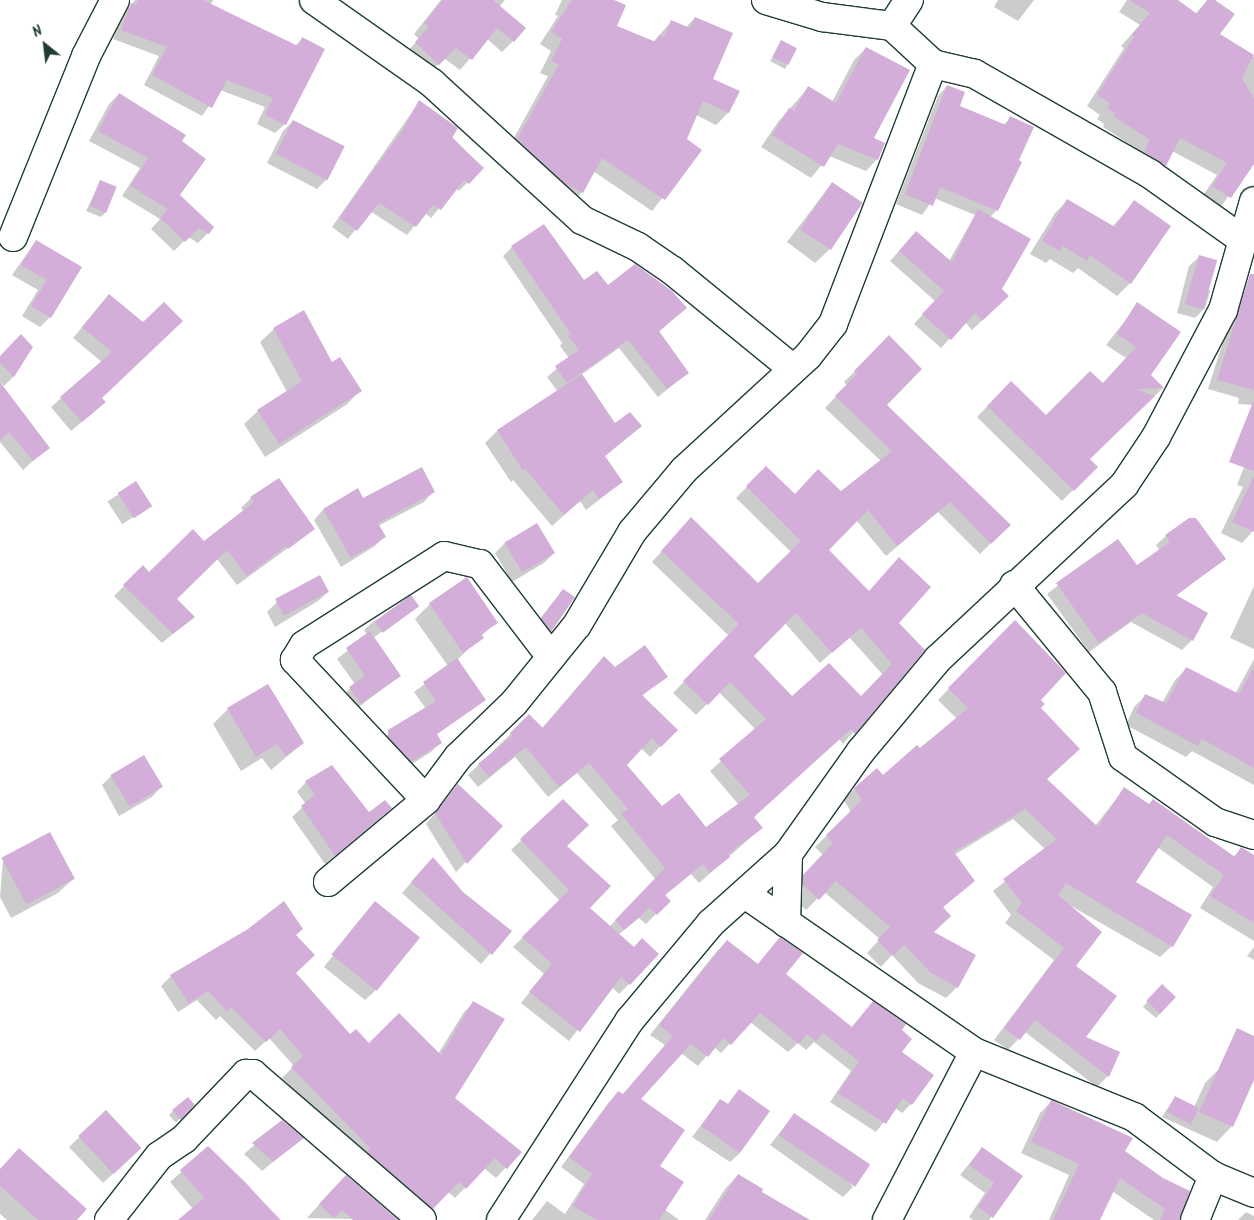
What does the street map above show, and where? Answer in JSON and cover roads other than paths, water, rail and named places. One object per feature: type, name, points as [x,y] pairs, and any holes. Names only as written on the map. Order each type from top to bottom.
[{"type":"street","points":[[13,236],[86,56],[115,0]]},
{"type":"street","points":[[314,0],[432,83],[582,220],[638,247],[666,266],[793,369]]},
{"type":"street","points":[[766,0],[822,17],[892,26],[933,64],[975,74],[1150,174],[1243,240]]},
{"type":"street","points":[[892,26],[909,0]]},
{"type":"street","points":[[328,882],[426,800],[458,758],[514,703],[577,625],[632,532],[684,470],[793,369],[833,324],[933,64]]},
{"type":"street","points":[[501,1220],[630,1020],[711,923],[788,854],[861,751],[938,659],[1014,585],[1124,485],[1156,437],[1223,310],[1254,202]]},
{"type":"street","points":[[426,800],[295,660],[304,645],[444,556],[480,564],[551,657]]},
{"type":"street","points":[[1014,585],[1102,692],[1123,757],[1215,822],[1254,834]]},
{"type":"street","points":[[786,923],[788,854]]},
{"type":"street","points":[[745,894],[974,1052],[1134,1118],[1213,1176],[1254,1193]]},
{"type":"street","points":[[887,1220],[974,1052]]},
{"type":"street","points":[[109,1220],[159,1156],[184,1139],[246,1074],[253,1074],[422,1220]]},
{"type":"street","points":[[1195,1220],[1213,1176]]}]
